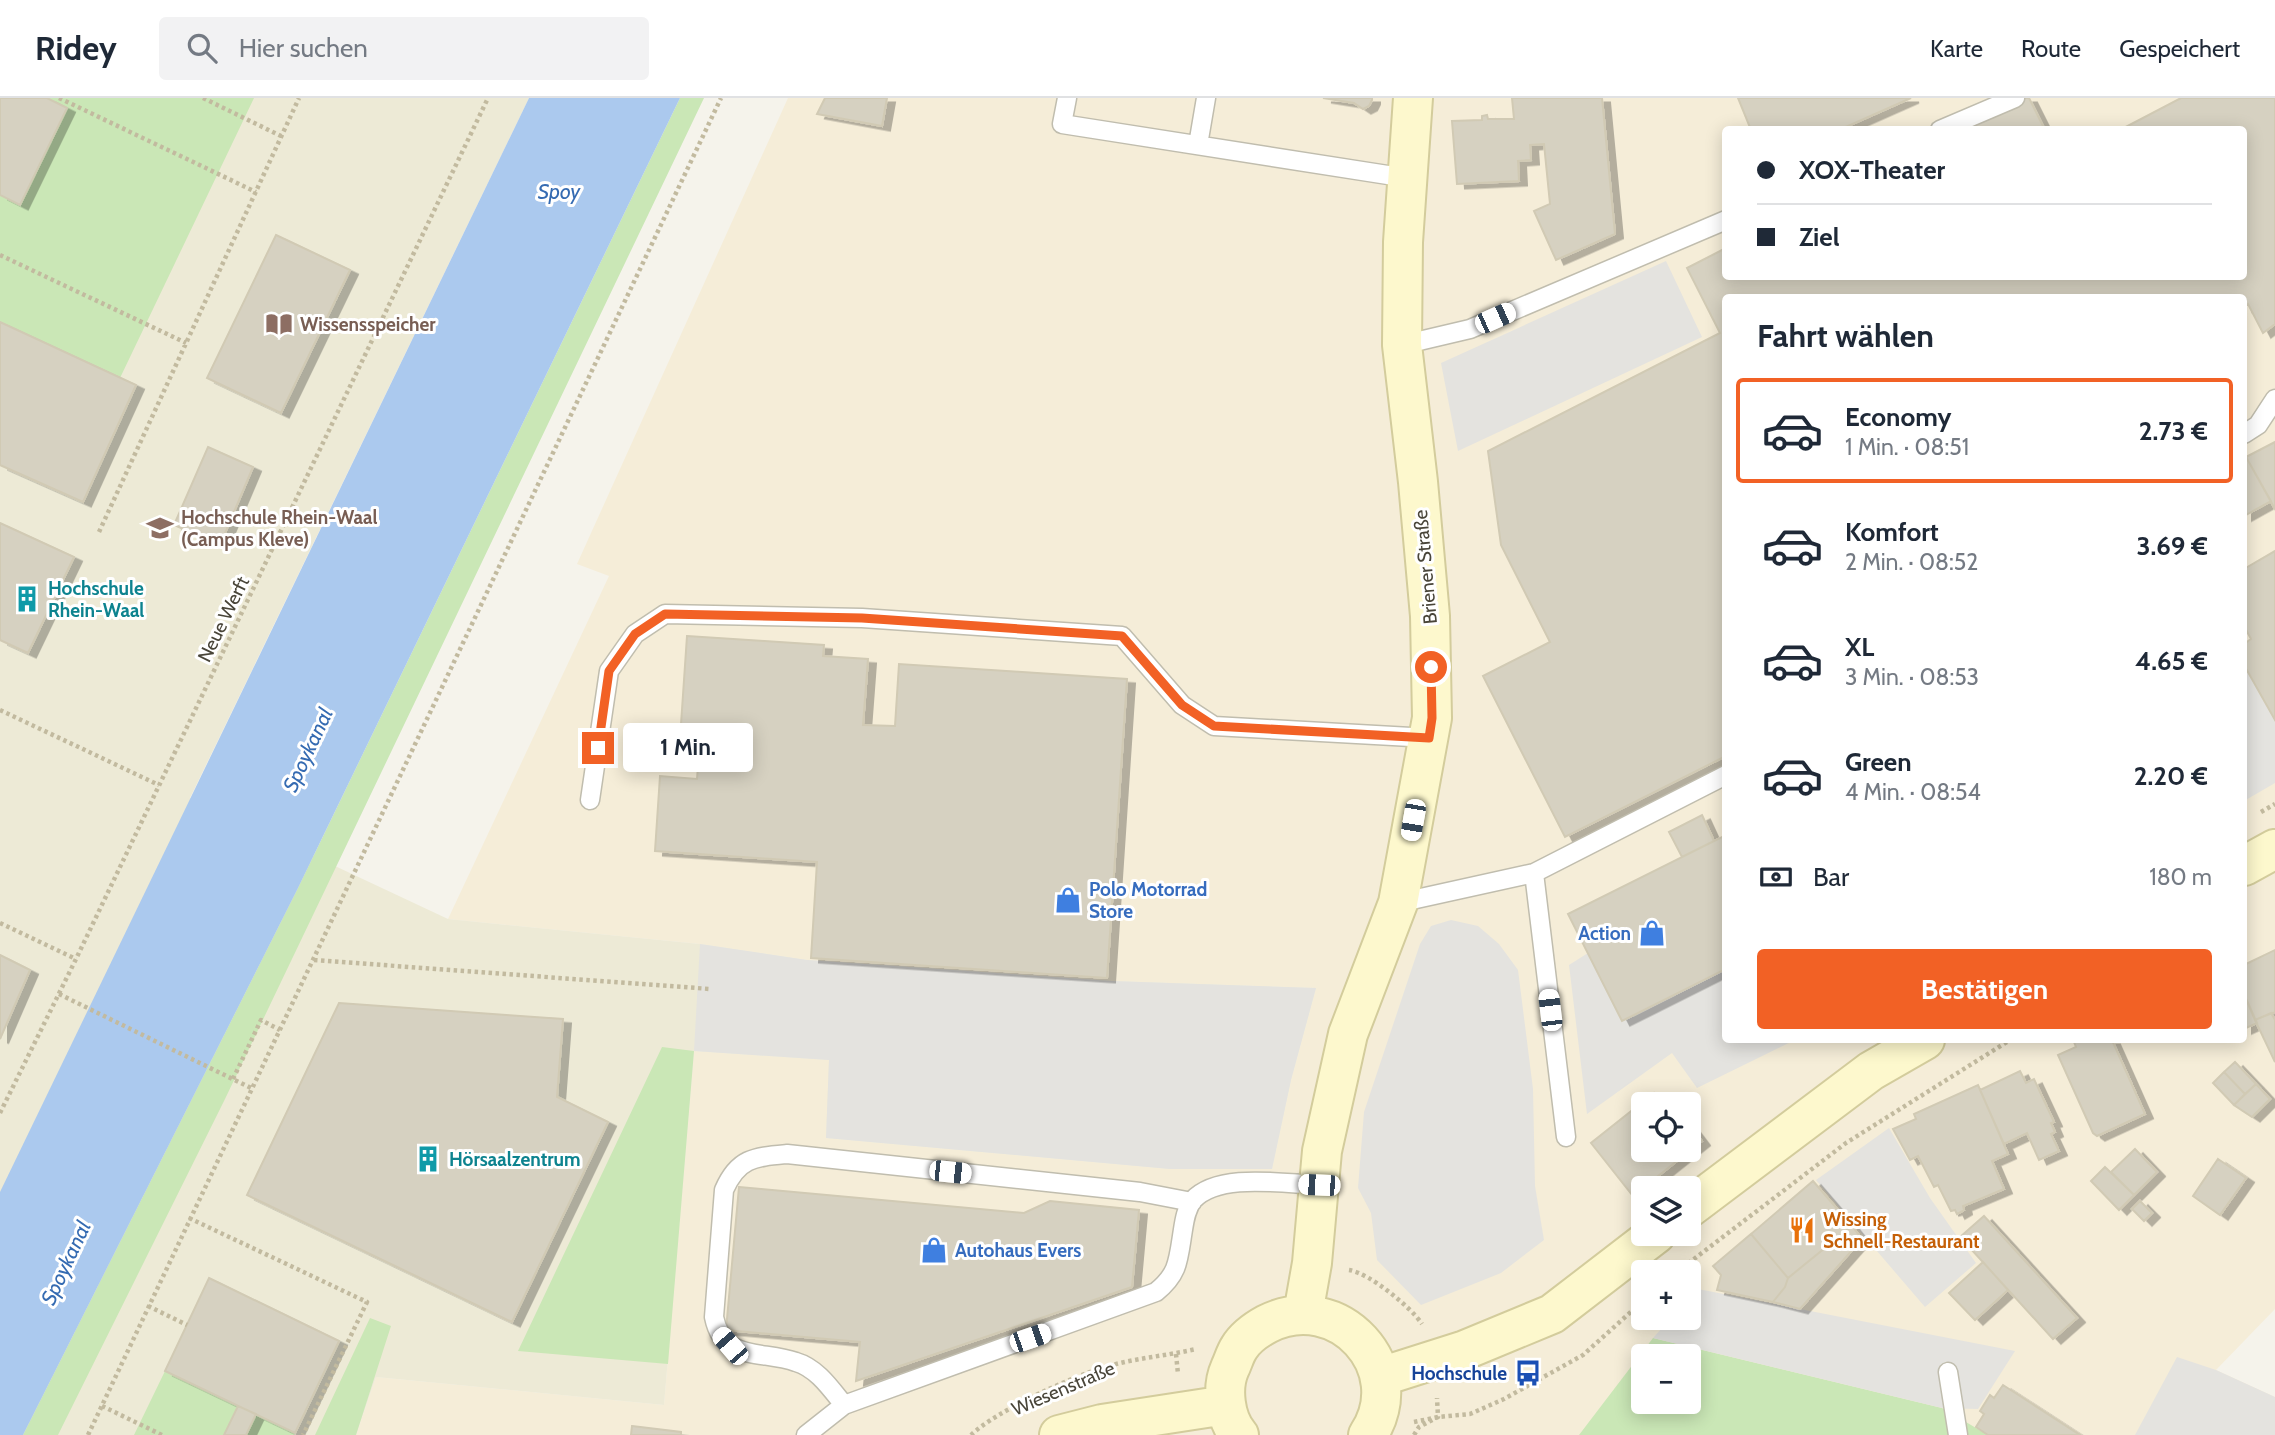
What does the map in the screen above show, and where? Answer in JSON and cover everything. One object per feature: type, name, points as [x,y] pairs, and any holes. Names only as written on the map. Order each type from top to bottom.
[{"type":"street","name":"Briener Straße","points":[[1303,1314],[1322,1151],[1348,1034],[1398,903],[1432,718],[1430,616],[1402,345],[1403,242],[1413,98]]},
{"type":"street","points":[[2247,864],[2275,849]]},
{"type":"street","points":[[1701,1199],[1871,1071],[1921,1043]]},
{"type":"street","points":[[1380,1377],[1465,1350],[1552,1314],[1640,1246]]},
{"type":"street","points":[[1059,1435],[1102,1424],[1232,1420],[1227,1375],[1239,1348],[1256,1330],[1278,1318],[1303,1314],[1329,1318],[1353,1331],[1370,1352],[1380,1377],[1381,1396],[1378,1415],[1368,1435]]},
{"type":"lane","points":[[1067,98],[1062,124],[1407,178]]},
{"type":"lane","points":[[1198,145],[1206,98]]},
{"type":"lane","points":[[1949,126],[2015,98]]},
{"type":"lane","points":[[1402,345],[1470,329],[1722,222]]},
{"type":"lane","points":[[2247,432],[2258,425],[2275,399]]},
{"type":"lane","points":[[590,800],[609,671],[635,634],[665,614],[862,618],[1122,636],[1182,705],[1214,726],[1429,738]]},
{"type":"lane","points":[[1398,903],[1534,873],[1722,777]]},
{"type":"lane","points":[[1534,873],[1566,1137]]},
{"type":"lane","points":[[844,1405],[814,1371],[797,1362],[762,1356],[730,1346],[717,1331],[714,1317],[724,1190],[732,1173],[744,1163],[760,1156],[787,1154],[1140,1192],[1192,1202]]},
{"type":"lane","points":[[806,1435],[844,1405],[1156,1292],[1171,1279],[1179,1256],[1185,1218],[1192,1202],[1205,1192],[1225,1183],[1319,1185]]},
{"type":"lane","points":[[1948,1372],[1958,1435]]},
{"type":"path","points":[[59,98],[256,192]]},
{"type":"path","points":[[202,98],[281,135]]},
{"type":"path","points":[[99,532],[299,98]]},
{"type":"path","name":"Neue Werft","points":[[0,1112],[76,959],[488,98]]},
{"type":"path","points":[[88,1435],[721,98]]},
{"type":"path","points":[[0,255],[186,343]]},
{"type":"path","points":[[0,710],[159,785]]},
{"type":"path","points":[[0,923],[76,959]]},
{"type":"path","points":[[314,960],[710,989]]},
{"type":"path","points":[[59,994],[251,1088]]},
{"type":"path","points":[[233,1079],[261,1020],[280,1030]]},
{"type":"path","points":[[1693,1260],[1846,1143],[2005,1043]]},
{"type":"path","points":[[189,1218],[367,1302],[303,1435]]},
{"type":"path","points":[[148,1306],[187,1325]]},
{"type":"path","points":[[1438,1417],[1470,1414],[1504,1399],[1583,1355],[1631,1312]]},
{"type":"path","name":"Wiesenstraße","points":[[971,1435],[982,1424],[1039,1395],[1104,1367],[1202,1348]]},
{"type":"path","points":[[102,1406],[162,1435]]},
{"type":"shaded area","name":"Hochschule Rhein-Waal (Campus Kleve)","points":[[0,98],[529,98],[190,798],[448,919],[700,944],[807,960],[1112,981],[1316,988],[1291,1080],[1272,1169],[1170,1169],[826,1138],[829,1060],[694,1051],[664,1405],[376,1377],[356,1435],[0,1435]]},
{"type":"shaded area","points":[[788,98],[2275,98],[2275,1309],[2216,1370],[2275,1397],[2275,1435],[356,1435],[376,1377],[664,1405],[694,1051],[830,1060],[826,1138],[1170,1169],[1272,1169],[1291,1080],[1316,988],[1112,981],[807,960],[700,944],[448,919],[609,576],[577,564]]},
{"type":"shaded area","points":[[1666,261],[1702,337],[1458,451],[1441,363]]},
{"type":"shaded area","points":[[2247,670],[2275,720],[2275,783],[2247,799]]},
{"type":"shaded area","points":[[1451,920],[1478,926],[1499,944],[1518,970],[1533,1089],[1535,1186],[1544,1240],[1501,1273],[1421,1305],[1377,1260],[1371,1213],[1358,1188],[1364,1112],[1420,944],[1431,926]]},
{"type":"shaded area","points":[[700,944],[807,960],[1112,981],[1316,988],[1291,1080],[1272,1169],[1170,1169],[826,1138],[829,1060],[694,1051]]},
{"type":"shaded area","points":[[1588,953],[1722,969],[1722,1043],[1789,1043],[1697,1088],[1672,1053],[1587,1114],[1569,965]]},
{"type":"shaded area","points":[[1889,1128],[1930,1198],[1976,1263],[1925,1307],[1816,1180]]},
{"type":"shaded area","points":[[1701,1290],[2015,1351],[1978,1409],[1942,1408],[1701,1350],[1701,1344],[1678,1344],[1653,1338],[1660,1330],[1701,1330]]},
{"type":"shaded area","points":[[2177,1357],[2216,1370],[2275,1397],[2275,1435],[2135,1435]]},
{"type":"green space","points":[[47,98],[254,98],[120,378],[0,322],[0,195],[20,204],[67,108]]},
{"type":"green space","points":[[680,98],[704,98],[225,1099],[58,1435],[23,1435],[298,888]]},
{"type":"green space","points":[[662,1047],[694,1051],[668,1364],[518,1351]]},
{"type":"green space","points":[[370,1318],[391,1326],[356,1435],[315,1435]]},
{"type":"green space","points":[[1653,1338],[1678,1344],[1648,1344]]},
{"type":"green space","points":[[1701,1350],[1942,1408],[1988,1435],[1579,1435],[1631,1367],[1631,1414],[1701,1414]]},
{"type":"green space","points":[[165,1371],[238,1406],[224,1435],[134,1435]]},
{"type":"green space","points":[[256,1414],[295,1433],[294,1435],[246,1435]]},
{"type":"water","name":"Spoy","points":[[529,98],[680,98],[298,888],[23,1435],[0,1435],[0,1192]]},
{"type":"building","points":[[0,98],[47,98],[67,108],[20,205],[0,195]]},
{"type":"building","points":[[825,98],[887,98],[882,126],[817,114]]},
{"type":"building","points":[[1323,98],[1372,100],[1369,106],[1363,109],[1354,103]]},
{"type":"building","points":[[1512,98],[1602,98],[1615,234],[1556,260],[1534,211],[1550,204],[1544,144],[1530,145],[1531,160],[1518,161],[1519,181],[1457,184],[1452,121],[1482,120],[1482,116],[1487,115],[1488,119],[1514,119]]},
{"type":"building","points":[[1738,98],[1911,98],[1848,126],[1749,126]]},
{"type":"building","points":[[2021,98],[2029,98],[2043,126],[1967,126]]},
{"type":"building","points":[[2181,98],[2275,98],[2275,324],[2263,333],[2247,305],[2247,294],[1722,294],[1722,758],[1565,837],[1483,676],[1550,642],[1501,545],[1488,451],[1720,333],[1687,268],[1722,250],[1722,280],[2247,280],[2247,126],[2128,126]]},
{"type":"building","name":"Wissensspeicher","points":[[276,235],[350,270],[281,413],[207,378]]},
{"type":"building","points":[[0,322],[136,385],[83,502],[0,465]]},
{"type":"building","points":[[2275,442],[2275,509],[2247,459]]},
{"type":"building","points":[[208,447],[253,467],[220,545],[174,525]]},
{"type":"building","points":[[2247,459],[2271,501],[2247,514]]},
{"type":"building","name":"Hochschule Rhein-Waal","points":[[0,523],[74,557],[28,653],[0,640]]},
{"type":"building","points":[[2275,551],[2275,720],[2247,670],[2247,642],[2251,639],[2247,632],[2247,567]]},
{"type":"building","points":[[687,636],[824,645],[823,656],[868,659],[863,725],[895,726],[899,664],[1127,679],[1107,978],[811,958],[817,862],[655,851],[660,776],[697,779],[700,741],[680,739]]},
{"type":"building","points":[[1702,815],[1714,841],[1682,857],[1669,832]]},
{"type":"building","name":"Action","points":[[1722,837],[1722,971],[1622,1021],[1568,914]]},
{"type":"building","points":[[2275,950],[2275,1012],[2255,1020],[2247,1001],[2247,964]]},
{"type":"building","points":[[0,955],[30,970],[0,1039]]},
{"type":"building","points":[[2247,1001],[2257,1023],[2247,1028]]},
{"type":"building","name":"Hörsaalzentrum","points":[[339,1003],[563,1019],[557,1097],[608,1122],[512,1322],[247,1195]]},
{"type":"building","points":[[2271,1013],[2275,1020],[2275,1062],[2255,1020]]},
{"type":"building","points":[[2074,1043],[2113,1043],[2145,1114],[2097,1136],[2093,1133],[2058,1055],[2076,1047]]},
{"type":"building","points":[[2235,1062],[2256,1084],[2245,1094],[2224,1072]]},
{"type":"building","points":[[2020,1071],[2026,1083],[2034,1079],[2054,1122],[2051,1123],[2055,1132],[2051,1134],[2059,1151],[2039,1160],[2027,1133],[2004,1144],[1980,1090]]},
{"type":"building","points":[[2224,1072],[2245,1094],[2234,1105],[2213,1083]]},
{"type":"building","points":[[2256,1084],[2270,1099],[2252,1117],[2234,1105]]},
{"type":"building","points":[[1978,1085],[2008,1154],[1992,1161],[2004,1189],[1963,1206],[1964,1210],[1957,1214],[1955,1210],[1951,1211],[1938,1185],[1934,1187],[1918,1156],[1910,1160],[1893,1129],[1916,1119],[1914,1114]]},
{"type":"building","points":[[1631,1111],[1631,1162],[1676,1162],[1658,1176],[1631,1176],[1631,1193],[1591,1143]]},
{"type":"building","points":[[2135,1149],[2157,1172],[2134,1195],[2111,1172]]},
{"type":"building","points":[[2218,1159],[2246,1178],[2220,1215],[2193,1196]]},
{"type":"building","points":[[2105,1167],[2134,1195],[2119,1210],[2091,1181]]},
{"type":"building","name":"Wissing Schnell-Restaurant","points":[[1813,1181],[1852,1226],[1788,1278],[1751,1234]]},
{"type":"building","name":"Autohaus Evers","points":[[739,1187],[1024,1213],[1050,1201],[1139,1210],[1132,1287],[856,1381],[860,1342],[726,1330]]},
{"type":"building","points":[[2140,1201],[2152,1213],[2144,1221],[2132,1209]]},
{"type":"building","points":[[1984,1216],[2077,1318],[2053,1339],[1960,1237]]},
{"type":"building","points":[[1852,1226],[1862,1239],[1800,1309],[1773,1302],[1785,1287],[1788,1278]]},
{"type":"building","points":[[1751,1234],[1788,1278],[1785,1287],[1773,1302],[1717,1290],[1721,1275],[1713,1266]]},
{"type":"building","points":[[1983,1262],[2008,1290],[1975,1320],[1949,1293]]},
{"type":"building","points":[[209,1278],[339,1341],[295,1433],[165,1371]]},
{"type":"building","points":[[2003,1385],[2080,1435],[1988,1435],[1976,1427],[1984,1414],[1980,1411],[1990,1395],[1994,1398]]},
{"type":"building","points":[[238,1406],[256,1414],[246,1435],[224,1435]]},
{"type":"building","points":[[632,1426],[681,1432],[681,1435],[631,1435]]},
{"type":"place","name":"Wissensspeicher","points":[[279,324]]},
{"type":"place","name":"Hochschule Rhein-Waal (Campus Kleve)","points":[[160,528]]},
{"type":"place","name":"Hochschule Rhein-Waal","points":[[27,599]]},
{"type":"place","name":"Polo Motorrad Store","points":[[1068,900]]},
{"type":"place","name":"Action","points":[[1652,933]]},
{"type":"place","name":"Hörsaalzentrum","points":[[428,1159]]},
{"type":"place","name":"Wissing Schnell-Restaurant","points":[[1802,1230]]},
{"type":"place","name":"Autohaus Evers","points":[[934,1250]]},
{"type":"place","name":"Hochschule","points":[[1528,1373]]},
{"type":"route","points":[[598,748],[609,671],[635,634],[665,614],[862,618],[1122,636],[1182,705],[1214,726],[1429,738],[1432,718],[1431,667]]},
{"type":"water label","name":"Spoykanal","points":[[308,750]]},
{"type":"water label","name":"Spoykanal","points":[[66,1263]]}]
